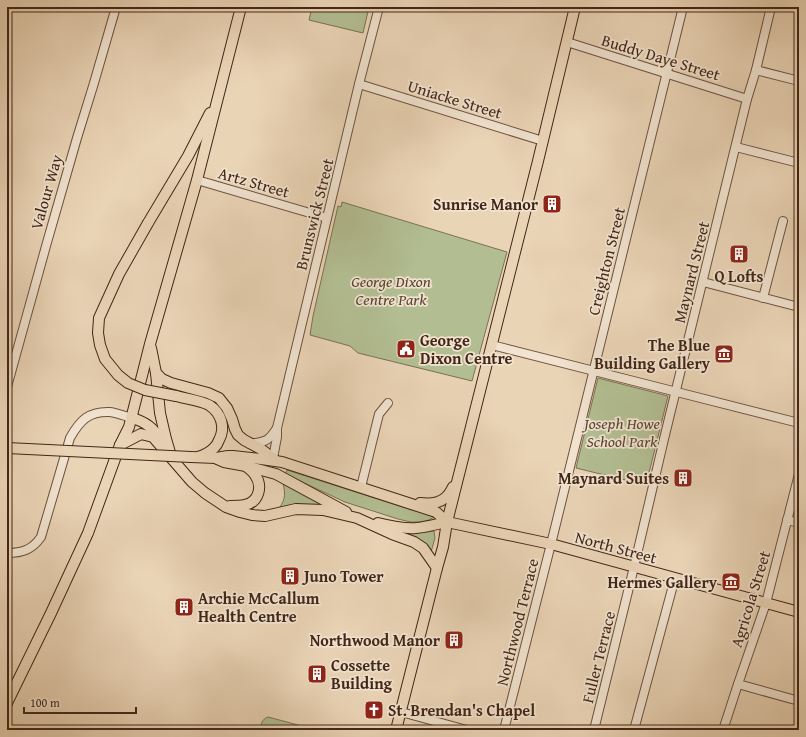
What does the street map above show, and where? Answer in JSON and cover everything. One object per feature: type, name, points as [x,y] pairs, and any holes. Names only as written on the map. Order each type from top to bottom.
[{"type":"main road","points":[[7,703],[52,613],[88,533],[120,445],[129,427],[150,344],[197,180],[241,7]]},
{"type":"main road","points":[[396,730],[443,547],[447,522],[576,7]]},
{"type":"main road","points":[[194,457],[205,454],[214,448],[221,435],[221,418],[216,411],[199,401],[145,390],[128,383],[118,375],[105,359],[100,345],[98,333],[99,318],[119,274],[188,156],[218,101]]},
{"type":"main road","points":[[150,344],[156,373],[160,413],[172,460]]},
{"type":"main road","points":[[156,373],[162,379],[171,383],[208,393],[218,398],[227,408],[238,435],[274,459]]},
{"type":"main road","points":[[132,418],[141,420],[151,426],[160,438],[172,460]]},
{"type":"main road","points":[[120,445],[141,434],[153,437],[192,482],[226,507],[252,515],[265,516],[296,509],[323,510],[357,518],[414,542],[423,548],[437,568]]},
{"type":"main road","points":[[7,448],[216,458],[228,456],[274,459]]},
{"type":"main road","name":"North Street","points":[[216,458],[224,462],[276,474],[357,518],[392,526],[414,528],[427,527],[447,522],[551,544],[799,612]]},
{"type":"main road","name":"North Street","points":[[274,459],[436,512],[447,522]]},
{"type":"main road","points":[[226,507],[245,505],[256,499],[259,488],[258,480],[255,474],[246,466]]},
{"type":"main road","points":[[406,502],[427,504],[436,503],[446,498],[458,480]]},
{"type":"street","name":"Valour Way","points":[[7,387],[46,246],[77,138],[110,32],[116,7]]},
{"type":"street","name":"Brunswick Street","points":[[274,459],[277,428],[359,84],[379,7]]},
{"type":"street","name":"Creighton Street","points":[[551,544],[683,7]]},
{"type":"street","name":"Maynard Street","points":[[634,568],[747,99],[756,70],[771,7]]},
{"type":"street","name":"Buddy Daye Street","points":[[567,42],[747,99]]},
{"type":"street","points":[[756,70],[799,81]]},
{"type":"street","name":"Uniacke Street","points":[[359,84],[543,141]]},
{"type":"street","points":[[736,147],[799,163]]},
{"type":"street","name":"Artz Street","points":[[197,180],[328,218]]},
{"type":"street","points":[[764,298],[782,221]]},
{"type":"street","points":[[703,282],[799,308]]},
{"type":"street","points":[[492,345],[799,423]]},
{"type":"street","points":[[361,487],[379,414],[388,403]]},
{"type":"street","points":[[7,553],[22,552],[36,544],[41,537],[70,438],[81,422],[90,414],[98,413],[111,412],[132,418]]},
{"type":"street","points":[[250,444],[266,440],[271,437],[277,428]]},
{"type":"street","name":"Agricola Street","points":[[723,730],[766,603],[799,474]]},
{"type":"street","points":[[787,520],[799,524]]},
{"type":"street","name":"Northwood Terrace","points":[[504,730],[551,544]]},
{"type":"street","name":"Fuller Terrace","points":[[594,730],[634,568]]},
{"type":"street","points":[[634,730],[675,578]]},
{"type":"street","points":[[738,684],[799,701]]},
{"type":"street","points":[[401,712],[467,730]]},
{"type":"green space","points":[[312,7],[369,7],[363,33],[309,20]]},
{"type":"green space","name":"George Dixon Centre Park","points":[[342,202],[507,252],[472,381],[358,353],[350,346],[310,335],[338,206],[341,207]]},
{"type":"green space","name":"Joseph Howe School Park","points":[[598,378],[668,396],[646,485],[576,468]]},
{"type":"green space","points":[[287,470],[412,510],[433,515],[434,517],[422,522],[411,522],[398,519],[345,502],[285,474]]},
{"type":"green space","points":[[283,483],[320,503],[320,506],[276,512],[284,499]]},
{"type":"green space","points":[[434,531],[435,538],[431,552],[407,535],[407,533]]},
{"type":"green space","points":[[268,717],[315,730],[260,730],[263,720]]},
{"type":"place","name":"Sunrise Manor","points":[[552,204]]},
{"type":"place","name":"Q Lofts","points":[[739,254]]},
{"type":"place","name":"George Dixon Centre","points":[[406,349]]},
{"type":"place","name":"The Blue Building Gallery","points":[[724,354]]},
{"type":"place","name":"Maynard Suites","points":[[683,478]]},
{"type":"place","name":"Juno Tower","points":[[290,576]]},
{"type":"place","name":"Hermes Gallery","points":[[731,582]]},
{"type":"place","name":"Archie McCallum Health Centre","points":[[184,607]]},
{"type":"place","name":"Northwood Manor","points":[[454,640]]},
{"type":"place","name":"Cossette Building","points":[[317,674]]},
{"type":"place","name":"St. Brendan's Chapel","points":[[374,710]]}]
